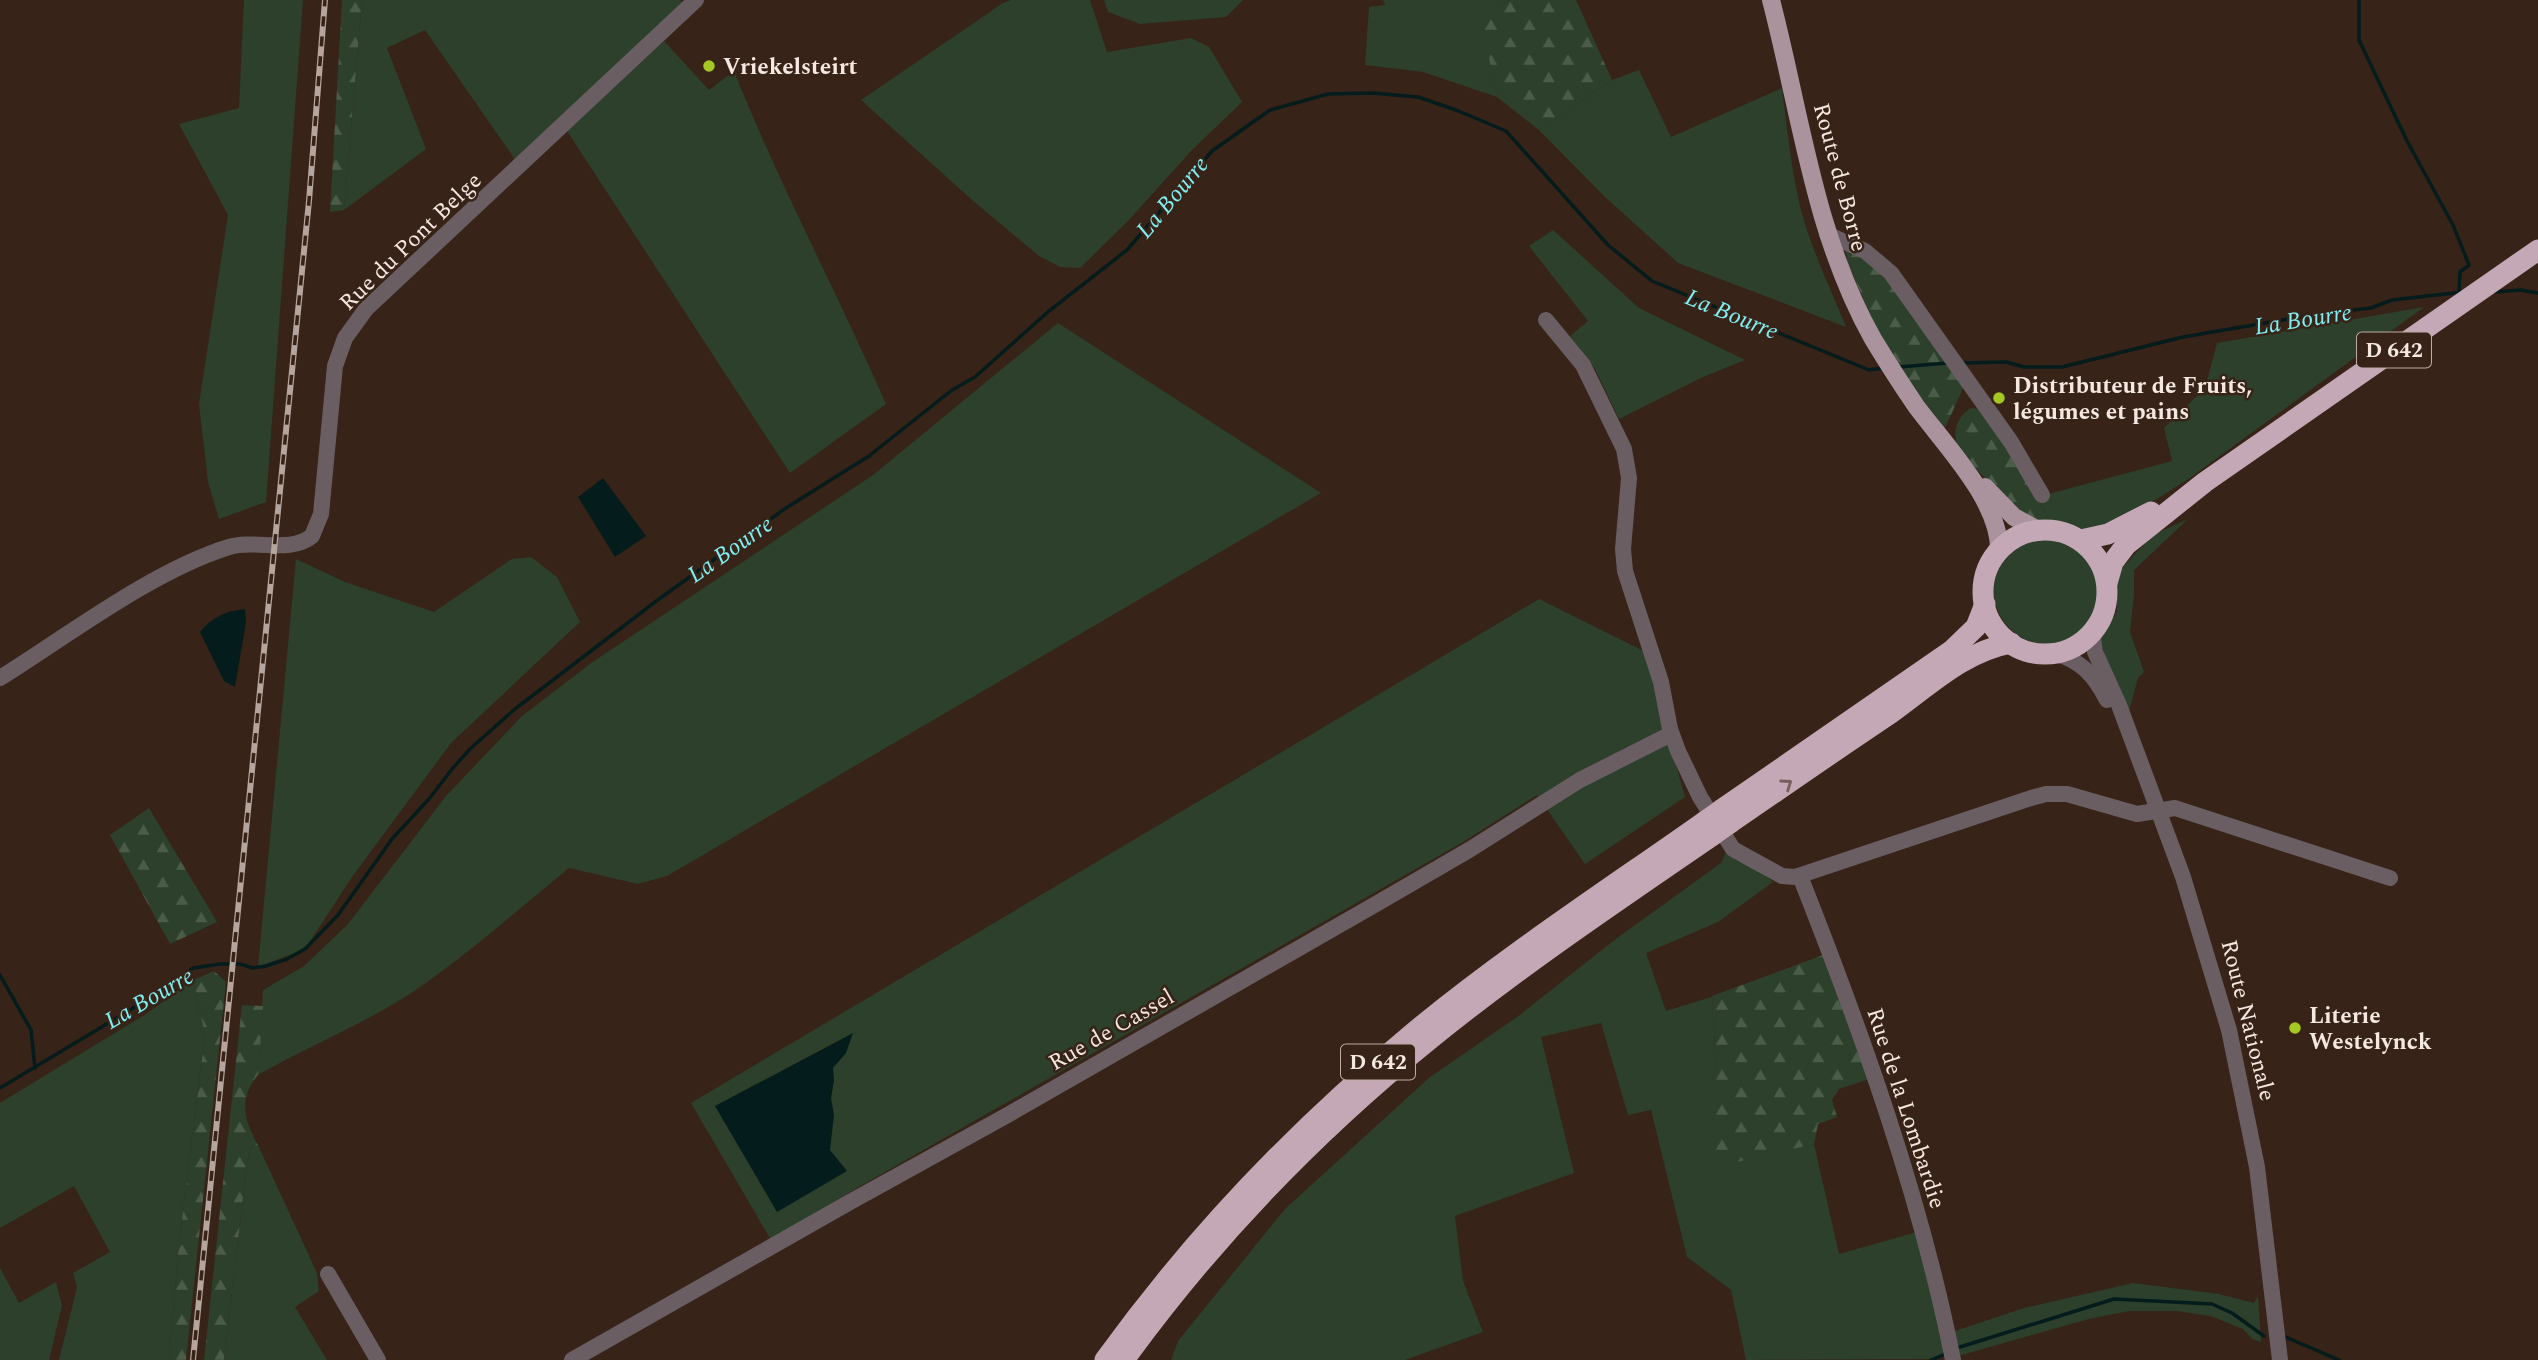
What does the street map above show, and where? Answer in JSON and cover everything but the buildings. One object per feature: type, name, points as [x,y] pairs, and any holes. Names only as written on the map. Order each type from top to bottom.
[{"type":"highway","name":"D 642","points":[[2107,583],[2113,562],[2126,545],[2205,482],[2538,250]]},
{"type":"highway","name":"D 642","points":[[2081,540],[2108,534],[2205,482]]},
{"type":"highway","points":[[2038,530],[2057,531],[2081,540],[2100,561],[2107,583],[2106,607],[2092,632],[2073,647],[2054,653],[2029,651],[2011,643],[1994,626],[1983,591],[1986,572],[1999,550],[2015,537],[2038,530]]},
{"type":"highway","name":"D 642","points":[[1124,1360],[1183,1284],[1230,1230],[1292,1164],[1367,1092],[1502,983],[1951,651],[1976,627],[1985,604]]},
{"type":"highway","name":"D 642","points":[[1105,1360],[1168,1278],[1235,1201],[1293,1141],[1415,1031],[1488,975],[1905,702],[1949,669],[1984,651],[2011,643]]},
{"type":"main road","name":"Route de Borre","points":[[1771,0],[1793,86],[1811,176],[1827,234],[1849,290],[1890,366],[1955,456]]},
{"type":"main road","points":[[1955,456],[2014,517],[2038,530]]},
{"type":"main road","points":[[1955,456],[1992,513],[1998,529],[1999,550]]},
{"type":"street","name":"Rue du Pont Belge","points":[[0,678],[134,593],[197,560],[233,546],[260,543],[296,545],[312,536],[321,514],[335,366],[341,347],[355,323],[388,288],[695,0]]},
{"type":"street","points":[[1827,234],[1860,247],[1885,266],[1952,356],[2017,451],[2042,495]]},
{"type":"street","points":[[1546,320],[1583,365],[1624,449],[1629,478],[1623,549],[1625,570],[1661,682],[1671,734],[1696,790],[1730,846],[1743,856],[1782,876],[1800,876],[2046,794],[2074,795],[2137,814],[2175,808],[2390,878]]},
{"type":"street","name":"Route Nationale","points":[[2092,632],[2095,652],[2119,705],[2205,945],[2239,1074],[2260,1185],[2280,1360]]},
{"type":"street","name":"Route Nationale","points":[[2054,653],[2077,661],[2090,672],[2134,750]]},
{"type":"street","name":"Rue de Cassel","points":[[572,1360],[1376,904],[1469,850],[1580,780],[1671,734]]},
{"type":"street","name":"Rue de la Lombardie","points":[[1800,876],[1857,1030],[1913,1194],[1945,1317],[1953,1360]]},
{"type":"street","points":[[328,1275],[378,1360]]},
{"type":"street","name":"Route Nationale","points":[[2274,1312],[2274,1360]]},
{"type":"green space","points":[[244,0],[303,0],[266,502],[219,519],[208,482],[199,404],[228,215],[179,124],[239,108]]},
{"type":"green space","points":[[342,0],[362,0],[344,210],[330,212]]},
{"type":"green space","points":[[362,0],[680,0],[685,5],[516,161],[425,30],[387,48],[426,149],[344,210]]},
{"type":"green space","points":[[1011,0],[1090,0],[1107,52],[1191,38],[1209,47],[1242,102],[1192,150],[1128,221],[1080,268],[1060,267],[1039,256],[861,100]]},
{"type":"green space","points":[[1104,0],[1243,0],[1226,17],[1140,24],[1108,12]]},
{"type":"green space","points":[[1383,0],[1510,0],[1481,14],[1497,97],[1423,72],[1365,65],[1369,7],[1385,5]]},
{"type":"green space","points":[[1510,0],[1576,0],[1612,80],[1539,130],[1497,97],[1480,14]]},
{"type":"green space","points":[[664,41],[709,90],[734,71],[770,155],[886,404],[790,473],[567,131]]},
{"type":"green space","points":[[1639,70],[1671,137],[1782,88],[1792,162],[1804,221],[1846,327],[1678,263],[1604,196],[1539,130],[1612,80]]},
{"type":"green space","points":[[1553,230],[1639,308],[1745,360],[1703,377],[1619,419],[1595,369],[1570,336],[1588,321],[1529,246]]},
{"type":"green space","points":[[1845,249],[1876,265],[1964,386],[1946,426],[1943,427],[1886,351],[1848,264]]},
{"type":"green space","points":[[2424,307],[2187,480],[2136,512],[2087,533],[2052,524],[2037,497],[2172,461],[2164,428],[2205,388],[2217,343]]},
{"type":"green space","points":[[1058,323],[1321,493],[667,876],[638,884],[569,868],[423,985],[363,1021],[258,1075],[263,990],[304,966],[348,924],[446,796],[522,716],[594,661],[873,475]]},
{"type":"green space","points":[[1971,408],[1978,409],[2014,457],[2052,524],[2030,522],[1977,470],[1959,448],[1955,436],[1958,422]]},
{"type":"green space","points":[[2188,519],[2134,570],[2130,632],[2144,672],[2138,678],[2128,715],[2100,639],[2117,611],[2117,573],[2153,535]]},
{"type":"green space","points":[[2047,538],[2067,542],[2084,554],[2096,571],[2100,591],[2096,611],[2084,628],[2067,640],[2047,644],[2027,640],[2010,628],[1998,611],[1994,591],[1998,571],[2010,554],[2027,542]]},
{"type":"green space","points":[[531,557],[557,577],[580,622],[451,743],[352,877],[305,949],[258,967],[296,559],[345,582],[434,612],[512,559]]},
{"type":"green space","points":[[1539,599],[1644,651],[1685,797],[1585,864],[1537,795],[1463,842],[857,1188],[771,1240],[691,1103]]},
{"type":"green space","points":[[149,808],[217,922],[170,944],[110,835]]},
{"type":"green space","points":[[1726,852],[1773,882],[1718,922],[1646,953],[1666,1011],[1737,989],[1712,997],[1716,1071],[1716,1166],[1814,1144],[1839,1254],[1917,1232],[1944,1344],[1943,1352],[1937,1359],[1746,1360],[1731,1290],[1687,1257],[1651,1110],[1628,1115],[1601,1023],[1541,1037],[1574,1173],[1455,1216],[1463,1281],[1483,1332],[1405,1360],[1171,1360],[1178,1341],[1285,1209],[1430,1077],[1517,1017],[1617,938],[1721,863]]},
{"type":"green space","points":[[1826,954],[1872,1078],[1839,1089],[1832,1100],[1837,1117],[1818,1124],[1814,1144],[1716,1167],[1716,1071],[1712,996]]},
{"type":"green space","points":[[214,971],[226,982],[186,1360],[169,1360],[179,1244],[205,1035],[193,980]]},
{"type":"green space","points":[[193,980],[205,1035],[179,1244],[169,1360],[59,1360],[77,1287],[73,1273],[110,1252],[74,1186],[0,1228],[0,1103],[146,1014]]},
{"type":"green space","points":[[242,1005],[263,1006],[258,1075],[248,1092],[245,1110],[249,1127],[258,1145],[251,1147],[247,1163],[224,1360],[204,1360]]},
{"type":"green space","points":[[258,1145],[317,1273],[319,1291],[295,1307],[327,1360],[224,1360],[247,1163],[251,1147]]},
{"type":"green space","points":[[0,1268],[19,1303],[56,1282],[62,1306],[49,1360],[0,1360]]},
{"type":"green space","points":[[2133,1283],[2219,1294],[2254,1303],[2258,1296],[2261,1342],[2252,1339],[2243,1329],[2210,1316],[2177,1311],[2129,1311],[2089,1319],[1958,1356],[1952,1332],[2024,1308]]},
{"type":"water","points":[[603,478],[646,536],[615,557],[578,497]]},
{"type":"water","points":[[245,609],[246,622],[235,687],[224,681],[200,632],[209,622],[220,616]]},
{"type":"water","points":[[853,1033],[846,1053],[833,1068],[831,1098],[834,1115],[830,1150],[847,1171],[777,1212],[715,1106]]},
{"type":"waterway","points":[[2359,0],[2359,40],[2407,141],[2453,225],[2469,265],[2460,272],[2459,291]]},
{"type":"waterway","name":"La Bourre","points":[[0,1088],[170,986],[193,968],[221,964],[240,964],[253,968],[266,966],[305,949],[338,915],[392,839],[452,769],[515,709],[659,599],[786,508],[869,456],[952,390],[975,377],[1049,311],[1127,250],[1212,151],[1270,110],[1328,94],[1372,93],[1418,97],[1506,131],[1608,245],[1652,281],[1869,370],[1884,368]]},
{"type":"waterway","name":"La Bourre","points":[[2495,292],[2521,290],[2538,293]]},
{"type":"waterway","name":"La Bourre","points":[[1962,363],[2006,362],[2024,367],[2062,367],[2183,337],[2318,314],[2371,308],[2392,300],[2463,292]]},
{"type":"waterway","name":"La Bourre","points":[[1899,367],[1947,363]]},
{"type":"waterway","points":[[0,975],[31,1030],[35,1068]]},
{"type":"waterway","points":[[1960,1347],[2114,1299],[2212,1304],[2232,1313],[2264,1336]]},
{"type":"waterway","points":[[2286,1337],[2339,1360]]},
{"type":"waterway","points":[[1931,1360],[1943,1355]]},
{"type":"railway","points":[[193,1360],[309,201],[325,0]]},
{"type":"place","name":"Vriekelsteirt","points":[[709,66]]},
{"type":"place","name":"Distributeur de Fruits, légumes et pains","points":[[1999,398]]},
{"type":"place","name":"Literie Westelynck","points":[[2295,1028]]}]
